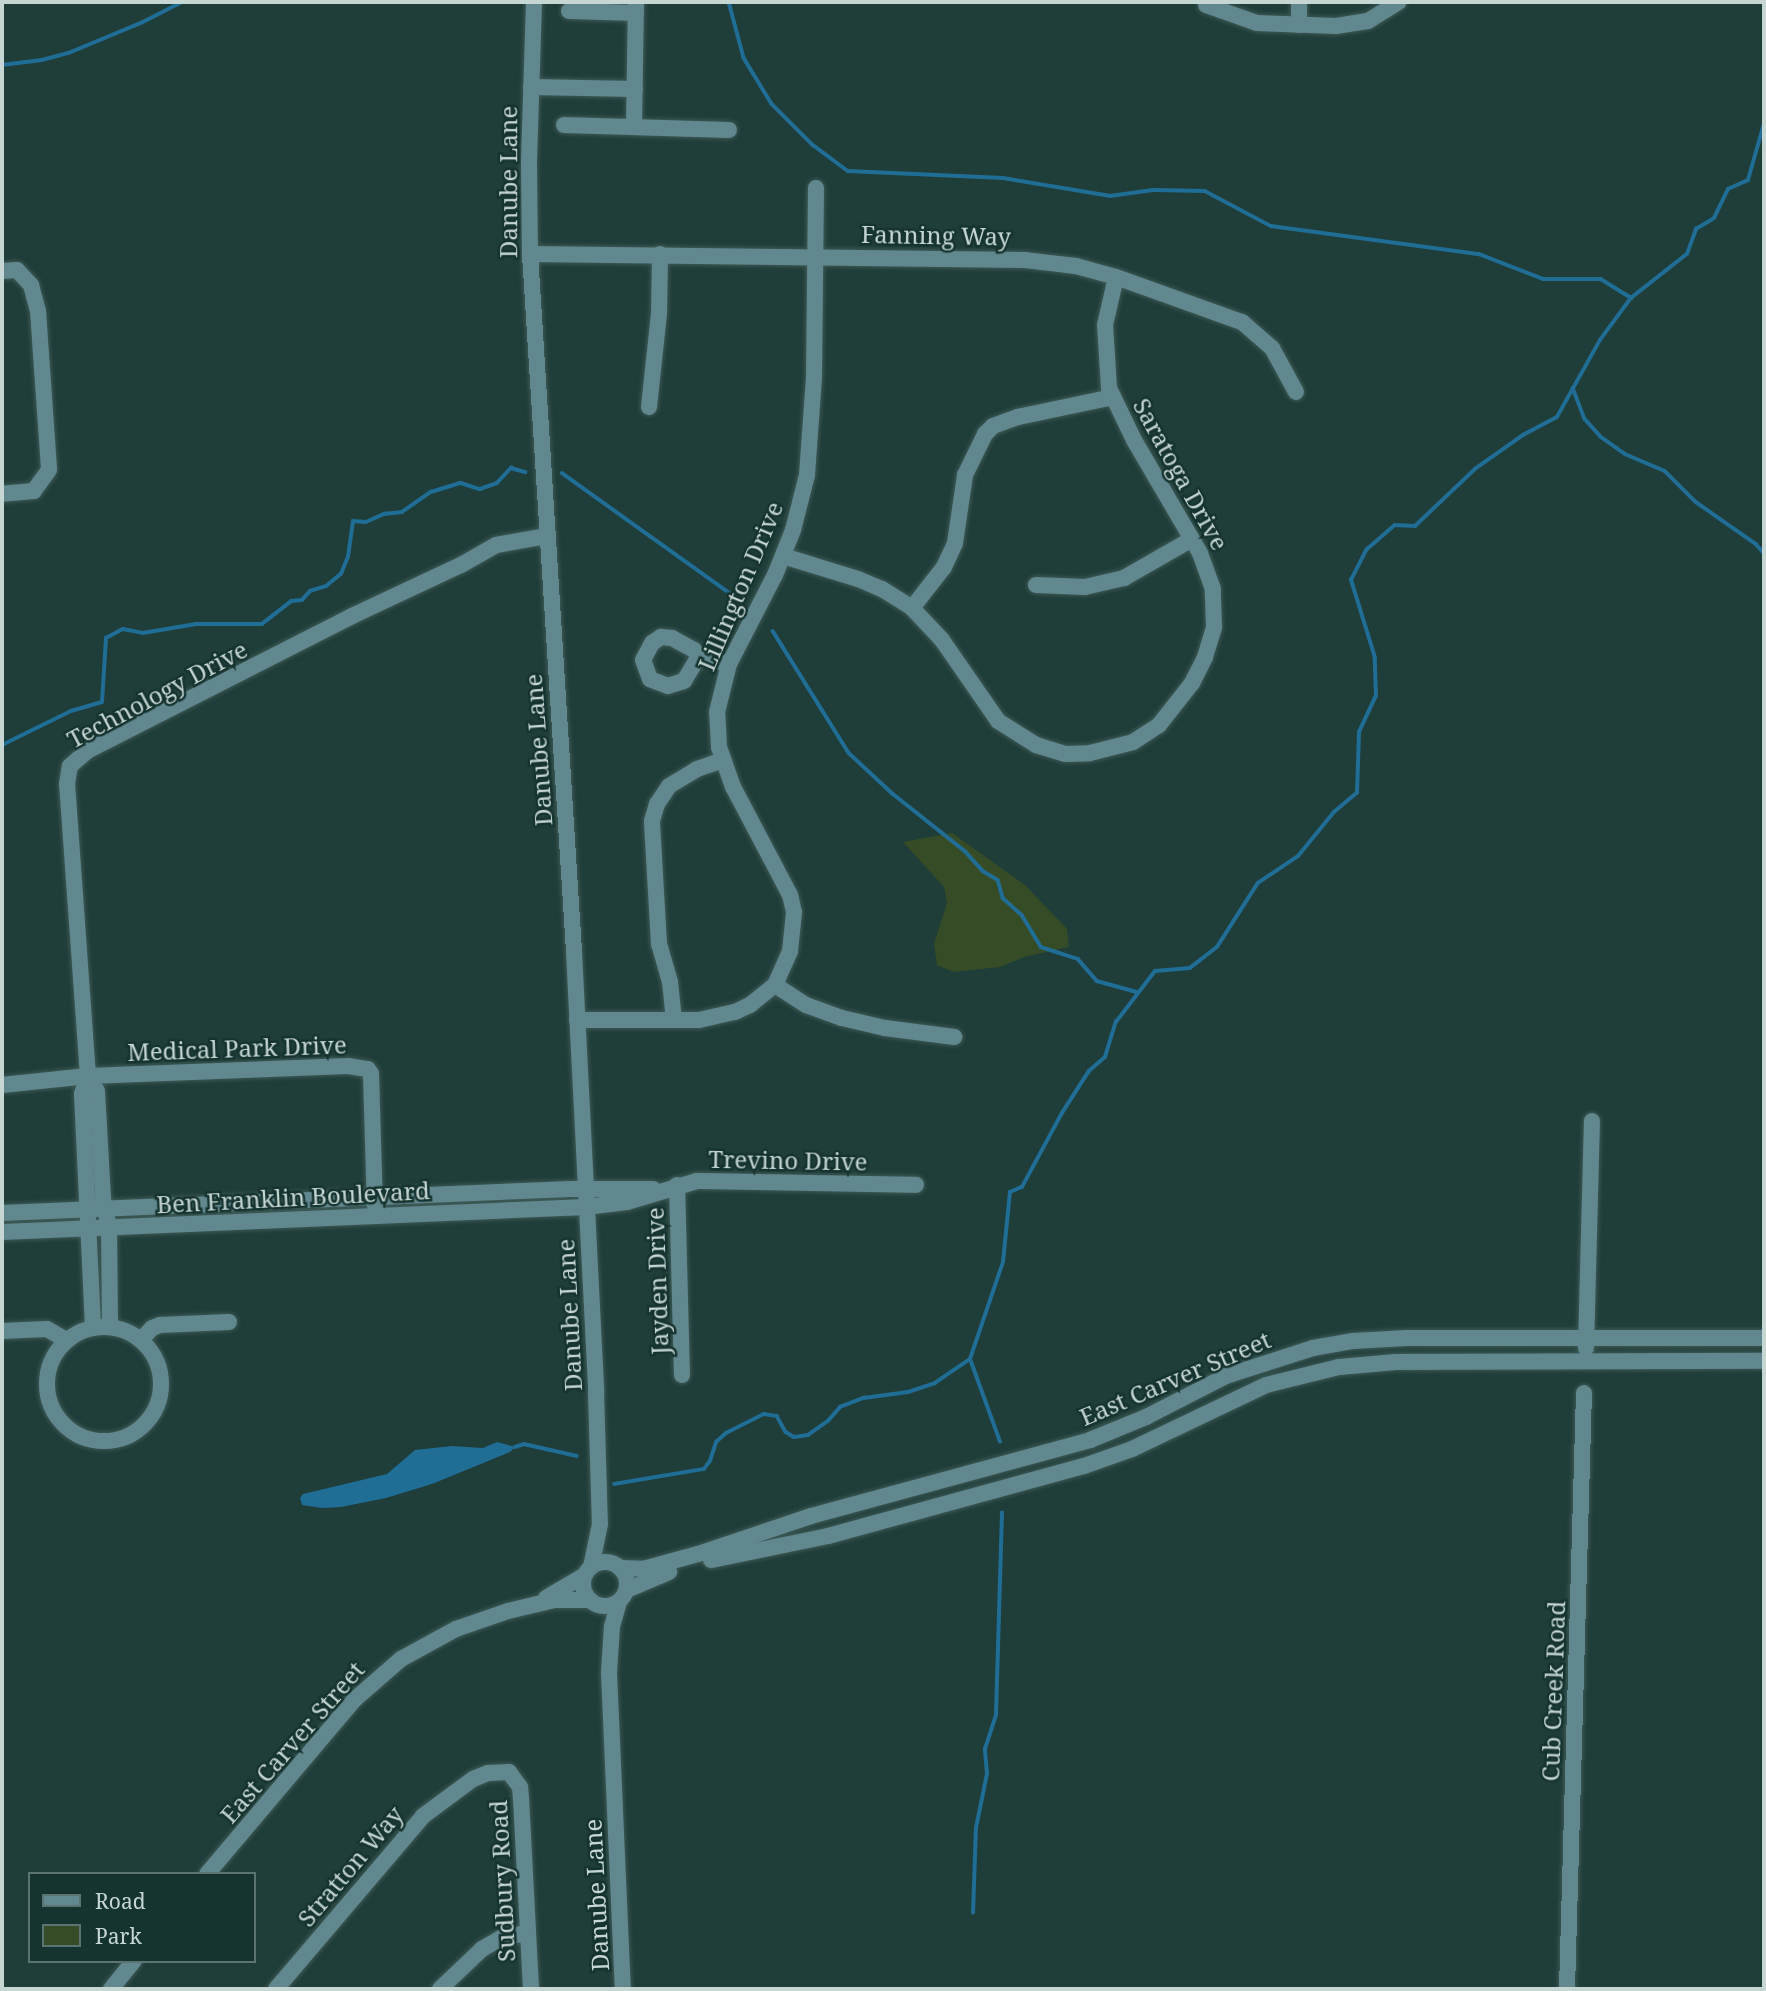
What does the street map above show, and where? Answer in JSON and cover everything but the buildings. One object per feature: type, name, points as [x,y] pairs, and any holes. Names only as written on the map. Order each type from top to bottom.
[{"type":"street","name":"Danube Lane","points":[[534,2],[530,254],[577,1020],[600,1495],[598,1543],[588,1571]]},
{"type":"street","points":[[1298,2],[1299,25]]},
{"type":"street","points":[[1206,5],[1257,23],[1336,26],[1368,22],[1399,2]]},
{"type":"street","points":[[569,11],[636,7],[635,127]]},
{"type":"street","points":[[531,88],[635,89]]},
{"type":"street","points":[[564,125],[729,130]]},
{"type":"street","name":"Lillington Drive","points":[[577,1020],[674,1020],[719,1017],[735,1012],[750,1005],[775,985],[790,951],[794,912],[790,895],[733,786],[716,730],[717,712],[732,657],[783,556],[801,503],[810,454],[816,188]]},
{"type":"street","name":"Fanning Way","points":[[530,254],[1025,260],[1076,265],[1116,276],[1242,322],[1272,348],[1296,392]]},
{"type":"street","points":[[649,407],[659,314],[660,254]]},
{"type":"street","points":[[8,494],[34,491],[49,470],[38,311],[31,285],[9,271]]},
{"type":"street","name":"Saratoga Drive","points":[[783,556],[870,584],[912,608],[934,630],[999,720],[1036,745],[1066,754],[1110,750],[1133,742],[1169,716],[1192,683],[1205,657],[1214,627],[1213,589],[1192,539],[1113,397],[1106,372],[1105,325],[1116,276]]},
{"type":"street","points":[[912,608],[939,574],[955,543],[965,475],[985,434],[993,426],[1018,417],[1113,397]]},
{"type":"street","name":"Technology Drive","points":[[93,1327],[82,1094],[88,1076],[67,784],[70,766],[87,751],[461,565],[496,545],[547,536]]},
{"type":"street","points":[[1036,585],[1085,587],[1124,578],[1192,539]]},
{"type":"street","points":[[699,656],[732,657]]},
{"type":"street","points":[[674,1020],[670,982],[659,944],[652,821],[657,804],[669,786],[697,769],[723,760]]},
{"type":"street","points":[[775,985],[806,1006],[842,1018],[885,1028],[954,1037]]},
{"type":"street","name":"Medical Park Drive","points":[[2,1085],[88,1076],[348,1066],[368,1069],[371,1074],[376,1216]]},
{"type":"street","name":"Technology Drive","points":[[88,1076],[97,1091],[109,1228],[110,1327]]},
{"type":"street","points":[[1586,1361],[1592,1121]]},
{"type":"street","name":"Trevino Drive","points":[[586,1207],[627,1202],[677,1185],[736,1180],[916,1185]]},
{"type":"street","name":"Jayden Drive","points":[[677,1185],[682,1375]]},
{"type":"street","name":"Trevino Drive","points":[[585,1188],[659,1190]]},
{"type":"street","name":"Ben Franklin Boulevard","points":[[2,1213],[585,1188]]},
{"type":"street","name":"Ben Franklin Boulevard","points":[[2,1232],[586,1207]]},
{"type":"street","points":[[141,1340],[152,1328],[160,1325],[229,1322]]},
{"type":"street","points":[[93,1327],[110,1327],[141,1340],[150,1350],[160,1374],[159,1400],[145,1423],[135,1431],[110,1440],[97,1440],[72,1432],[54,1412],[49,1400],[47,1374],[57,1350],[66,1340],[93,1327]]},
{"type":"street","points":[[2,1331],[47,1329],[66,1340]]},
{"type":"street","name":"East Carver Street","points":[[618,1566],[636,1570],[673,1561],[811,1517],[1090,1440],[1129,1426],[1226,1376],[1313,1348],[1377,1339],[1764,1338]]},
{"type":"street","name":"East Carver Street","points":[[623,1596],[684,1567],[828,1536],[1100,1461],[1155,1439],[1244,1395],[1303,1374],[1374,1363],[1764,1361]]},
{"type":"street","name":"Cub Creek Road","points":[[1567,1989],[1584,1393]]},
{"type":"street","name":"Danube Lane","points":[[600,1495],[618,1566]]},
{"type":"street","points":[[602,1562],[618,1566],[626,1578],[623,1596],[607,1606],[592,1602],[583,1588],[588,1571],[602,1562]]},
{"type":"street","name":"East Carver Street","points":[[209,1872],[354,1700],[383,1673],[447,1633],[535,1603],[588,1571]]},
{"type":"street","name":"Danube Lane","points":[[623,1596],[612,1626],[609,1673],[623,1989]]},
{"type":"street","name":"Danube Lane","points":[[592,1602],[609,1673]]},
{"type":"street","name":"East Carver Street","points":[[535,1603],[592,1602]]},
{"type":"street","name":"Sudbury Road","points":[[509,1772],[520,1787],[531,1989]]},
{"type":"street","name":"Stratton Way","points":[[285,1986],[423,1816],[473,1779],[488,1773],[509,1772]]},
{"type":"street","points":[[440,1989],[482,1949],[503,1937],[527,1933]]},
{"type":"street","points":[[119,1986],[133,1963]]},
{"type":"green space","points":[[952,833],[1025,885],[1067,929],[1069,947],[1024,957],[1000,967],[953,972],[937,965],[934,944],[947,903],[944,887],[903,842]]},
{"type":"water","points":[[497,1442],[515,1447],[510,1452],[432,1484],[386,1498],[341,1507],[302,1505],[300,1498],[303,1494],[387,1474],[415,1450],[452,1446],[483,1448]]},
{"type":"waterway","points":[[2,65],[42,60],[71,52],[143,22],[182,2]]},
{"type":"waterway","points":[[729,2],[744,58],[772,104],[813,145],[848,171],[1003,178],[1110,196],[1153,190],[1205,191],[1271,226],[1479,254],[1543,279],[1601,279],[1631,298]]},
{"type":"waterway","points":[[1000,1442],[970,1359],[1003,1262],[1010,1192],[1022,1187],[1062,1113],[1089,1071],[1105,1057],[1116,1022],[1155,971],[1190,968],[1217,947],[1258,883],[1298,856],[1334,812],[1357,793],[1359,732],[1376,696],[1375,658],[1351,580],[1366,550],[1395,525],[1415,526],[1475,469],[1523,435],[1557,417],[1600,340],[1631,298],[1687,254],[1696,229],[1714,218],[1728,189],[1748,180],[1764,124]]},
{"type":"waterway","points":[[1573,388],[1585,419],[1601,437],[1625,454],[1665,471],[1696,502],[1756,544],[1764,553]]},
{"type":"waterway","points":[[2,745],[71,711],[102,702],[106,638],[123,629],[143,633],[197,624],[262,624],[291,601],[302,600],[310,591],[326,586],[341,574],[348,557],[353,521],[366,522],[384,514],[402,512],[431,492],[461,483],[480,489],[497,483],[511,468],[525,472]]},
{"type":"waterway","points":[[562,473],[742,602]]},
{"type":"waterway","points":[[773,631],[849,753],[892,793],[965,851],[983,871],[998,880],[1003,898],[1022,915],[1041,947],[1078,959],[1097,981],[1137,992]]},
{"type":"waterway","points":[[614,1484],[704,1469],[710,1461],[716,1442],[726,1433],[764,1414],[777,1416],[786,1432],[794,1437],[808,1435],[828,1421],[840,1407],[864,1398],[908,1392],[935,1383],[970,1359]]},
{"type":"waterway","points":[[515,1447],[524,1444],[577,1456]]},
{"type":"waterway","points":[[973,1913],[976,1828],[987,1774],[985,1749],[996,1715],[1002,1513]]}]
